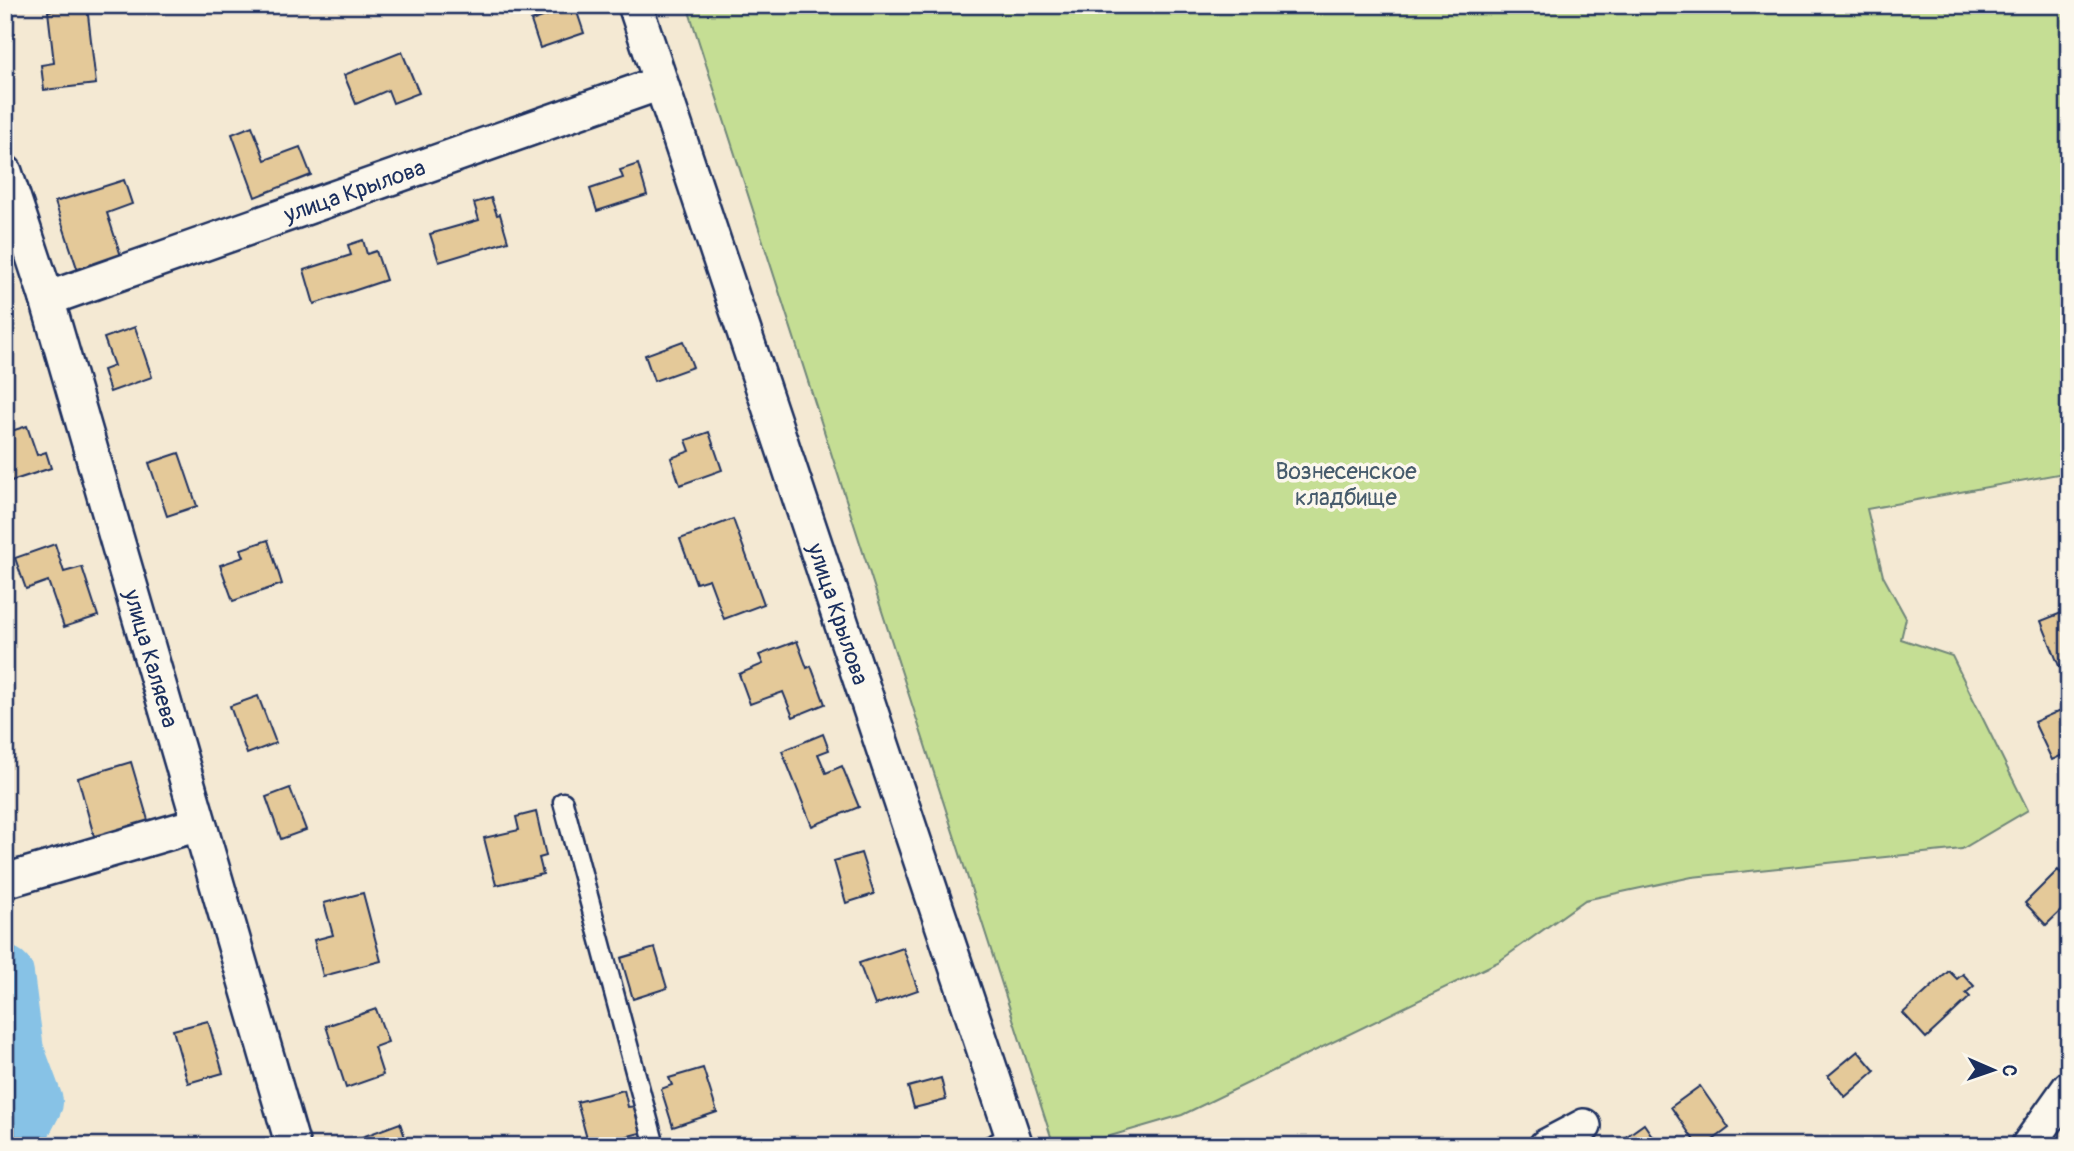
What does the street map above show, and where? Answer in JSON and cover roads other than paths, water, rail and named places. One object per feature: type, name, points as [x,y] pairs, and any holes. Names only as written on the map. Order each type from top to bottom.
[{"type":"street","name":"улица Крылова","points":[[635,5],[1006,1142]]},
{"type":"street","name":"улица Крылова","points":[[47,299],[660,83]]},
{"type":"street","name":"улица Каляева","points":[[5,172],[47,299],[293,1146]]},
{"type":"street","points":[[5,881],[199,824]]},
{"type":"street","points":[[2028,1146],[2069,1088]]},
{"type":"street","points":[[1546,1146],[1584,1126]]},
{"type":"lane","points":[[563,802],[655,1146]]},
{"type":"waterway","points":[[5,975],[15,1051],[34,1102],[11,1146]]},
{"type":"park label","name":"Вознесенское кладбище","points":[[1346,484]]}]
